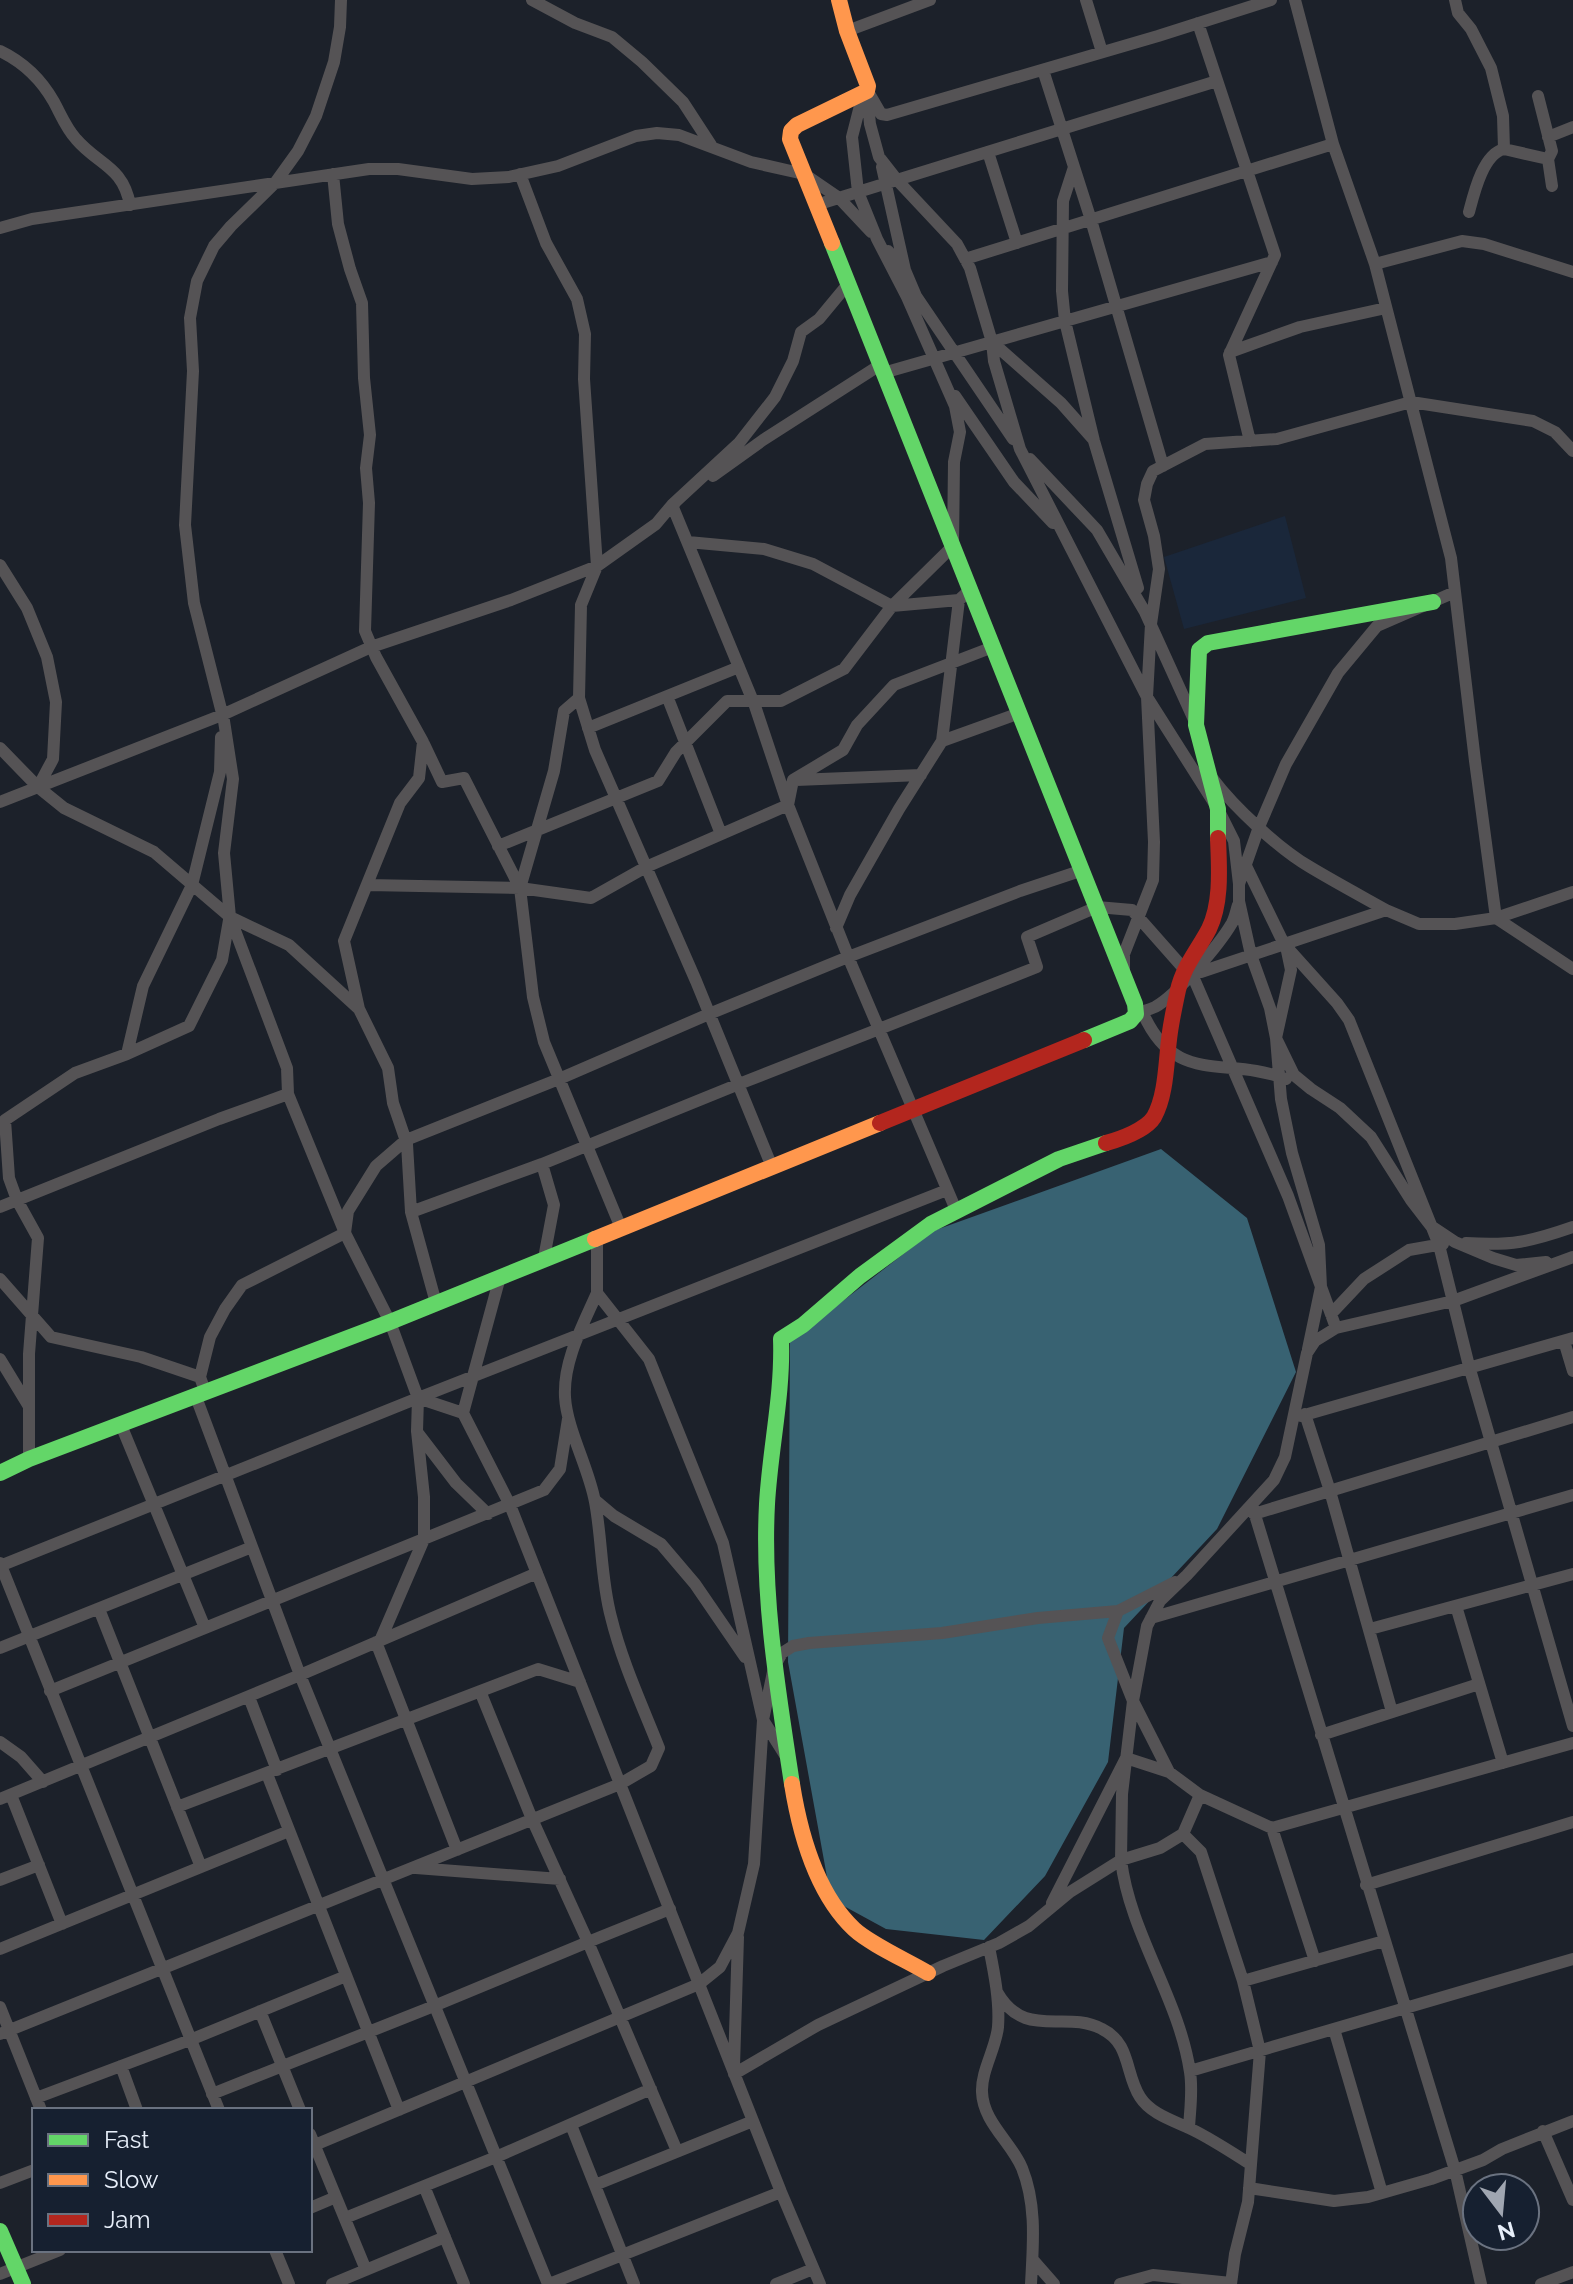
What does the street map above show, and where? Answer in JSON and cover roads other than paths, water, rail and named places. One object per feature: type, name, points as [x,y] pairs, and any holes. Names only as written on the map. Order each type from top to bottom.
[{"type":"street","points":[[341,0],[337,45],[324,98],[298,151],[275,183],[214,246],[197,281],[191,306],[193,371],[185,525],[194,603],[222,715],[233,779],[224,853],[230,917],[287,1068],[288,1094],[345,1233],[390,1322],[418,1398],[417,1431],[424,1497],[424,1539],[378,1642],[457,1850]]},
{"type":"street","points":[[532,0],[575,23],[612,37],[683,102],[713,147]]},
{"type":"street","points":[[498,846],[658,781],[676,752],[727,701],[781,701],[844,669],[892,606],[953,546],[954,462],[960,432],[955,406],[858,192],[852,137],[868,86],[839,0]]},
{"type":"street","points":[[847,31],[930,0]]},
{"type":"street","points":[[1086,0],[1102,52]]},
{"type":"street","points":[[865,92],[881,114],[887,115],[1271,0]]},
{"type":"street","points":[[1295,0],[1333,144],[1375,264],[1451,558],[1496,918],[1573,969]]},
{"type":"street","points":[[1455,0],[1458,13],[1471,29],[1491,68],[1503,116],[1504,149]]},
{"type":"street","points":[[1198,23],[1275,255],[1230,352],[1250,441]]},
{"type":"street","points":[[0,51],[18,61],[38,79],[77,141],[109,165],[121,179],[130,205]]},
{"type":"street","points":[[1043,70],[1091,220],[1163,466]]},
{"type":"street","points":[[816,205],[1217,81]]},
{"type":"street","points":[[865,92],[879,157],[892,182],[957,244],[965,259],[992,342],[994,361],[1020,449],[1097,530],[1148,618],[1196,725],[1218,809],[1219,878],[1215,911],[1185,976],[1168,1051],[1164,1085],[1153,1119],[1128,1136],[1059,1159],[931,1224],[781,1339],[782,1370],[767,1504],[768,1585],[774,1667],[794,1795],[815,1873],[835,1908],[856,1931],[928,1973]]},
{"type":"street","points":[[865,92],[797,125],[791,131],[790,139],[953,546],[964,595],[993,647],[1135,1004],[1150,1030],[1168,1051],[1200,1066],[1232,1066],[1279,1076],[1311,1089]]},
{"type":"street","points":[[1538,96],[1552,151],[1548,159],[1552,186]]},
{"type":"street","points":[[1548,137],[1573,127]]},
{"type":"street","points":[[0,228],[32,219],[383,168],[492,179],[558,166],[646,134],[679,135],[751,162],[804,174],[839,198],[905,270]]},
{"type":"street","points":[[965,259],[1333,144]]},
{"type":"street","points":[[1469,212],[1490,157],[1497,151],[1504,149],[1548,159]]},
{"type":"street","points":[[988,152],[1017,243]]},
{"type":"street","points":[[1074,167],[1063,201],[1062,291],[1065,321],[1094,441],[1148,618]]},
{"type":"street","points":[[333,174],[338,224],[362,303],[364,378],[370,435],[366,468],[369,503],[365,631],[442,782],[464,778],[520,888],[533,997],[544,1042],[621,1228]]},
{"type":"street","points":[[520,174],[546,243],[577,299],[585,334],[584,379],[597,566],[581,605],[579,698],[595,750],[772,1167]]},
{"type":"street","points":[[892,182],[905,270],[916,296],[1020,449],[1147,697],[1218,809],[1234,841],[1239,901],[1251,955],[1270,1008],[1292,1153],[1319,1245],[1321,1287],[1307,1353],[1300,1416],[1285,1457],[1274,1480],[1253,1509],[1160,1601],[1147,1626],[1133,1701],[1122,1794],[1121,1860],[1129,1897],[1182,2039],[1192,2094],[1189,2128]]},
{"type":"street","points":[[1375,264],[1462,241],[1484,244],[1573,272]]},
{"type":"street","points":[[672,505],[763,440],[882,369],[935,364],[955,352],[1272,262]]},
{"type":"street","points":[[0,802],[222,715],[371,647],[511,600],[597,566],[656,524],[672,505],[739,443],[775,397],[793,361],[801,332],[819,319],[848,284]]},
{"type":"street","points":[[1230,352],[1300,327],[1386,308]]},
{"type":"street","points":[[992,342],[1061,403],[1094,441]]},
{"type":"street","points":[[935,364],[1014,482],[1061,531]]},
{"type":"street","points":[[1123,974],[1124,954],[1153,880],[1147,697],[1148,618],[1159,569],[1144,500],[1153,471],[1205,444],[1277,439],[1411,402],[1533,421],[1555,432],[1573,451]]},
{"type":"street","points":[[672,505],[753,701],[788,805],[836,928],[956,1210]]},
{"type":"street","points":[[688,542],[764,549],[813,564],[892,606],[964,595]]},
{"type":"street","points":[[0,565],[27,608],[47,657],[56,702],[53,759],[38,787]]},
{"type":"street","points":[[1239,884],[1286,764],[1338,673],[1377,626],[1455,592]]},
{"type":"street","points":[[836,928],[850,895],[942,741],[950,663],[964,595]]},
{"type":"street","points":[[1196,725],[1199,650],[1208,643],[1433,602]]},
{"type":"street","points":[[788,805],[793,780],[843,750],[857,725],[894,685],[993,647]]},
{"type":"street","points":[[588,728],[739,667]]},
{"type":"street","points":[[667,696],[721,834]]},
{"type":"street","points":[[520,888],[554,771],[564,711],[579,698]]},
{"type":"street","points":[[942,741],[1020,713]]},
{"type":"street","points":[[127,1054],[143,986],[192,885],[220,772],[222,715]]},
{"type":"street","points":[[423,742],[419,778],[400,803],[344,941],[359,1009],[388,1068],[393,1103],[406,1140],[411,1212],[436,1303]]},
{"type":"street","points":[[0,748],[38,787],[64,808],[154,852],[230,917],[289,945],[359,1009]]},
{"type":"street","points":[[1209,773],[1223,793],[1307,866],[1386,910],[1419,924],[1455,924],[1496,918],[1573,892]]},
{"type":"street","points":[[793,780],[921,775]]},
{"type":"street","points":[[368,885],[520,888],[591,898],[646,867],[788,805]]},
{"type":"street","points":[[1246,866],[1289,956],[1291,970],[1276,1038],[1294,1075],[1340,1108],[1371,1137],[1431,1226],[1455,1242],[1516,1265],[1569,1259]]},
{"type":"street","points":[[345,1233],[348,1211],[376,1166],[406,1140],[848,957],[1083,870]]},
{"type":"street","points":[[0,1473],[121,1425],[200,1388],[390,1322],[1130,1021],[1139,1012],[1154,1008],[1228,929],[1239,901]]},
{"type":"street","points":[[411,1212],[542,1164],[1037,967],[1027,937],[1097,907],[1132,910],[1185,976],[1232,1066],[1288,1196],[1336,1328]]},
{"type":"street","points":[[1185,976],[1386,910]]},
{"type":"street","points":[[29,1459],[29,1354],[38,1238],[9,1178],[2,1120],[75,1073],[189,1026],[222,960],[230,917]]},
{"type":"street","points":[[1284,944],[1349,1020],[1439,1245],[1469,1366],[1573,1726]]},
{"type":"street","points":[[0,1207],[288,1094]]},
{"type":"street","points":[[542,1164],[554,1205],[544,1258]]},
{"type":"street","points":[[218,2108],[0,1565],[947,1190]]},
{"type":"street","points":[[1331,1314],[1364,1279],[1409,1250],[1455,1242],[1501,1245],[1536,1240],[1573,1227]]},
{"type":"street","points":[[345,1233],[242,1285],[210,1337],[200,1388],[225,1476],[300,1675],[548,2284],[781,2192]]},
{"type":"street","points":[[5,2032],[620,1784],[651,1766],[659,1748],[623,1658],[610,1613],[595,1500],[568,1419],[565,1397],[566,1374],[597,1293],[597,1237]]},
{"type":"street","points":[[1307,1353],[1315,1341],[1336,1328],[1453,1301],[1569,1259]]},
{"type":"street","points":[[500,1277],[463,1413],[510,1505],[820,2284]]},
{"type":"street","points":[[0,1279],[51,1337],[141,1357],[200,1388]]},
{"type":"street","points":[[597,1293],[649,1359],[723,1543],[763,1720],[787,1757]]},
{"type":"street","points":[[1300,1416],[1569,1339],[1573,1371]]},
{"type":"street","points":[[0,1359],[30,1407]]},
{"type":"street","points":[[418,1398],[463,1413]]},
{"type":"street","points":[[1300,1416],[1330,1491],[1392,1712]]},
{"type":"street","points":[[1253,1509],[1330,1491],[1573,1417]]},
{"type":"street","points":[[50,1691],[544,1490],[560,1469],[568,1419]]},
{"type":"street","points":[[121,1425],[205,1628]]},
{"type":"street","points":[[417,1431],[456,1483],[488,1514]]},
{"type":"street","points":[[1151,1618],[1573,1495]]},
{"type":"street","points":[[595,1500],[614,1516],[661,1544],[695,1584],[751,1666]]},
{"type":"street","points":[[1253,1509],[1455,2170],[1481,2284]]},
{"type":"street","points":[[0,1648],[252,1547]]},
{"type":"street","points":[[62,1924],[39,1865],[5,1797],[249,1697],[537,1573]]},
{"type":"street","points":[[1370,1629],[1573,1574]]},
{"type":"street","points":[[734,2074],[738,1933],[754,1864],[763,1720],[774,1667],[782,1653],[793,1646],[809,1643],[942,1633],[1038,1618],[1118,1611],[1187,1575]]},
{"type":"street","points":[[1456,1606],[1503,1763]]},
{"type":"street","points":[[99,1609],[201,1867]]},
{"type":"street","points":[[1118,1611],[1108,1638],[1133,1701],[1169,1772]]},
{"type":"street","points":[[177,1807],[538,1669],[580,1682]]},
{"type":"street","points":[[1321,1735],[1479,1684]]},
{"type":"street","points":[[480,1691],[532,1819],[622,2017],[677,2151]]},
{"type":"street","points":[[249,1697],[289,1831],[399,2110]]},
{"type":"street","points":[[0,1742],[21,1757],[43,1782]]},
{"type":"street","points":[[1126,1758],[1169,1772],[1200,1795],[1272,1828],[1573,1743]]},
{"type":"street","points":[[1049,1910],[1126,1758]]},
{"type":"street","points":[[734,2074],[818,2025],[1029,1926],[1070,1892],[1121,1860],[1160,1848],[1183,1834],[1200,1795]]},
{"type":"street","points":[[1366,1885],[1573,1822]]},
{"type":"street","points":[[1272,1828],[1315,1961]]},
{"type":"street","points":[[0,1949],[289,1831]]},
{"type":"street","points":[[1120,2284],[1153,2275],[1231,2283],[1248,2202],[1260,2051],[1243,1981],[1201,1852],[1183,1834]]},
{"type":"street","points":[[0,1880],[39,1865]]},
{"type":"street","points":[[413,1868],[560,1879]]},
{"type":"street","points":[[212,2094],[670,1909]]},
{"type":"street","points":[[366,2270],[312,2142],[399,2110],[699,1984],[720,1967],[738,1933]]},
{"type":"street","points":[[1243,1981],[1384,1941]]},
{"type":"street","points":[[989,1947],[998,2028],[982,2090],[990,2118],[1017,2157],[1025,2176],[1034,2223],[1031,2284]]},
{"type":"street","points":[[1190,2071],[1573,1959]]},
{"type":"street","points":[[0,2007],[5,2032],[39,2104],[121,2066],[346,1976]]},
{"type":"street","points":[[996,1989],[1010,2009],[1030,2020],[1089,2024],[1110,2034],[1125,2052],[1135,2086],[1152,2110],[1250,2164]]},
{"type":"street","points":[[260,2011],[299,2108]]},
{"type":"street","points":[[1334,2029],[1382,2193]]},
{"type":"street","points":[[121,2066],[136,2108]]},
{"type":"street","points":[[345,2218],[496,2157],[651,2089]]},
{"type":"street","points":[[595,2185],[753,2121]]},
{"type":"street","points":[[1249,2188],[1334,2201],[1368,2197],[1483,2160],[1543,2131],[1573,2121]]},
{"type":"street","points":[[571,2125],[634,2284]]},
{"type":"street","points":[[1543,2131],[1573,2200]]},
{"type":"street","points":[[0,2183],[32,2171]]},
{"type":"street","points":[[424,2186],[464,2284]]},
{"type":"street","points":[[312,2207],[336,2197]]},
{"type":"street","points":[[0,2231],[20,2276]]},
{"type":"street","points":[[332,2284],[445,2237]]},
{"type":"street","points":[[0,2274],[20,2276],[57,2252]]},
{"type":"street","points":[[276,2252],[289,2284]]},
{"type":"street","points":[[1033,2260],[1054,2284]]},
{"type":"street","points":[[776,2284],[813,2269]]},
{"type":"street","points":[[1541,2284],[1573,2272]]}]
